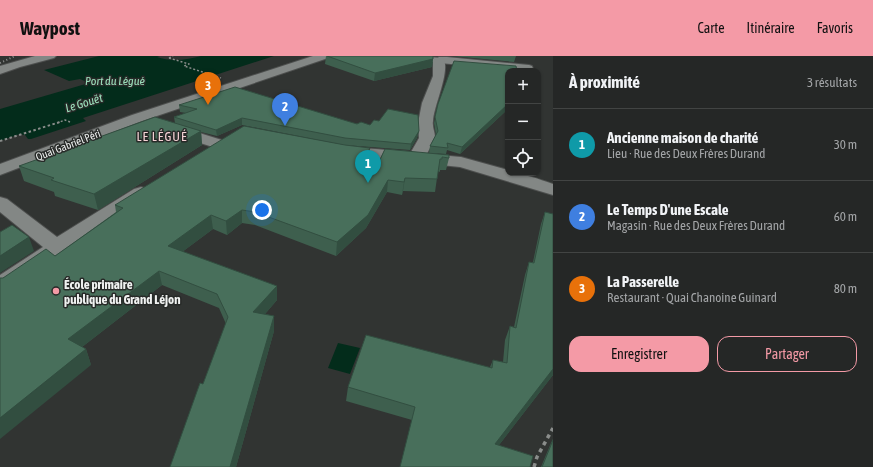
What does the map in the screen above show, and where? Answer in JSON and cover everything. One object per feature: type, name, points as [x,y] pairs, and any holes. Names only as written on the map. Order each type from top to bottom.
[{"type":"street","points":[[0,70],[16,64],[50,56]]},
{"type":"street","name":"Quai Gabriel Péri","points":[[0,170],[137,118],[324,56]]},
{"type":"street","points":[[417,157],[427,138],[425,123],[429,103],[440,76],[439,60],[421,56]]},
{"type":"street","points":[[137,118],[160,126],[225,141],[201,155]]},
{"type":"street","points":[[328,148],[344,151],[461,162],[553,190]]},
{"type":"street","points":[[0,286],[156,183]]},
{"type":"street","points":[[0,203],[57,247]]},
{"type":"lane","points":[[439,60],[529,67]]},
{"type":"lane","points":[[368,177],[380,154]]},
{"type":"path","points":[[173,56],[169,58],[189,64],[184,66],[221,78]]},
{"type":"path","points":[[0,141],[65,120],[74,124]]},
{"type":"path","points":[[534,467],[537,458],[553,428]]},
{"type":"water","name":"Port du Légué","points":[[99,56],[160,56],[157,57],[173,60],[190,59],[201,56],[274,56],[83,118],[86,121],[31,139],[28,139],[25,135],[20,134],[0,141],[0,109],[89,83],[80,79],[69,81],[44,70]]},
{"type":"water","points":[[338,343],[360,348],[350,374],[328,368]]},
{"type":"building","points":[[327,56],[433,56],[433,59],[375,73]]},
{"type":"building","points":[[454,61],[516,66],[516,68],[505,68],[505,107],[462,147],[447,143],[448,148],[430,146],[438,131],[435,117],[438,104]]},
{"type":"building","points":[[235,87],[357,124],[361,122],[370,125],[374,120],[379,121],[388,109],[418,115],[419,131],[411,144],[345,138],[242,118],[216,130],[174,117],[197,109],[179,105]]},
{"type":"building","points":[[155,117],[201,131],[94,194],[51,180],[54,178],[19,166]]},
{"type":"building","points":[[244,126],[345,145],[370,148],[361,164],[364,169],[376,168],[385,149],[449,155],[449,158],[442,157],[442,159],[440,159],[437,179],[405,178],[404,182],[388,180],[368,215],[337,242],[255,212],[242,210],[226,221],[211,215],[168,246],[277,286],[253,312],[274,316],[230,467],[170,467],[200,383],[203,384],[228,317],[217,294],[159,271],[68,339],[86,349],[0,418],[0,278],[3,278],[46,249],[55,256],[123,208],[115,205]]},
{"type":"building","points":[[545,212],[553,214],[553,369],[495,444],[533,456],[530,467],[400,467],[415,407],[348,387],[366,335],[492,368],[493,360],[507,363],[510,326],[516,328],[529,262],[534,263]]},
{"type":"building","points":[[12,225],[29,237],[0,256],[0,232]]},
{"type":"building","points":[[553,440],[553,467],[542,467]]},
{"type":"railway","points":[[0,63],[15,56]]},
{"type":"place","name":"La Passerelle","points":[[208,105]]},
{"type":"place","name":"Le Temps D'une Escale","points":[[285,126]]},
{"type":"place","name":"Ancienne maison de charité","points":[[368,183]]},
{"type":"place","name":"École primaire publique du Grand Léjon","points":[[56,291]]},
{"type":"district","name":"LE LÉGUÉ","points":[[162,136]]},
{"type":"water label","name":"Le Gouët","points":[[84,103]]}]
